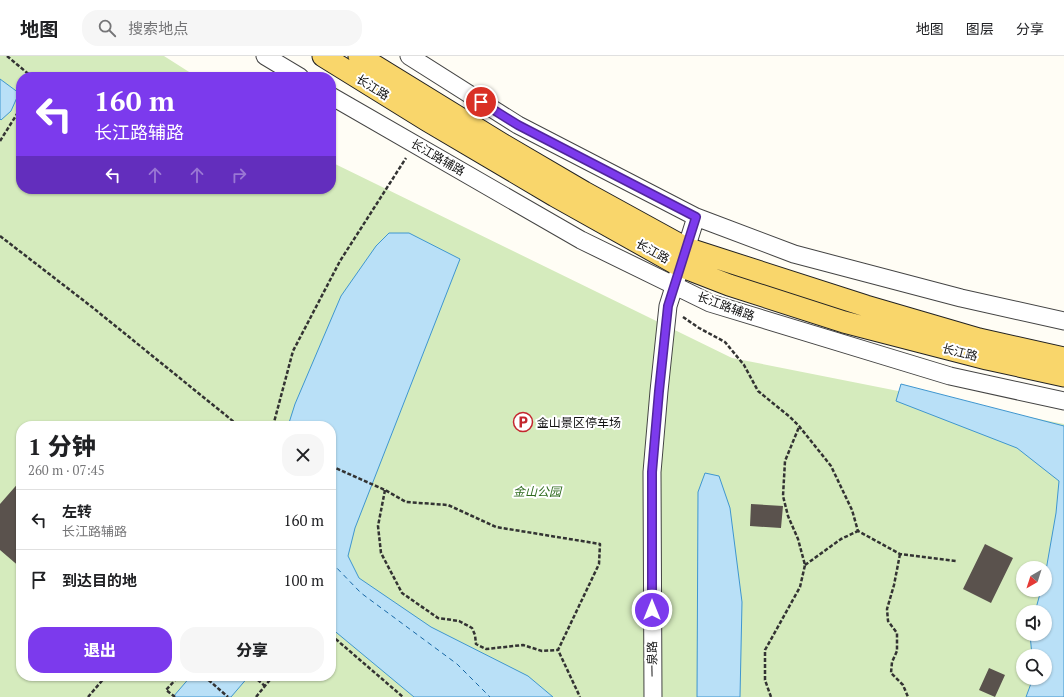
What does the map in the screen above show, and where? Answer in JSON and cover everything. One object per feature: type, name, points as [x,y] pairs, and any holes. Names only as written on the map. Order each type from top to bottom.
[{"type":"main road","name":"长江路","points":[[323,56],[428,121],[680,266],[729,285],[844,322],[987,359],[1064,376]]},
{"type":"main road","name":"长江路","points":[[359,56],[584,192],[680,266],[873,308],[979,339],[1064,358]]},
{"type":"street","points":[[265,56],[292,72]]},
{"type":"street","points":[[408,56],[518,125],[696,217],[794,254],[961,298],[1064,321]]},
{"type":"street","name":"长江路辅路","points":[[336,99],[581,240],[680,266],[710,303],[950,376],[1064,401]]},
{"type":"street","name":"一泉路","points":[[653,697],[652,472],[659,391],[668,306],[696,217]]},
{"type":"path","points":[[7,56],[26,72]]},
{"type":"path","points":[[0,141],[16,116]]},
{"type":"path","points":[[275,421],[293,352],[340,261],[415,144]]},
{"type":"path","points":[[0,236],[92,307],[233,421]]},
{"type":"path","points":[[668,306],[699,328],[725,342],[744,365],[758,391],[799,426],[831,466],[852,510],[858,531],[900,554],[956,561]]},
{"type":"path","points":[[771,697],[765,680],[765,650],[800,587],[805,565],[798,538],[788,516],[783,496],[785,461],[799,426]]},
{"type":"path","points":[[336,468],[385,490],[406,502],[448,506],[496,527],[600,544],[599,564],[558,650]]},
{"type":"path","points":[[385,490],[378,526],[381,553],[402,593],[438,618],[458,621],[472,628],[475,635],[476,644],[486,649],[523,645],[542,651],[558,650]]},
{"type":"path","points":[[805,565],[841,540],[858,531]]},
{"type":"path","points":[[900,554],[894,585],[887,609],[888,621],[897,633],[898,651],[892,662],[891,673],[903,685],[908,697]]},
{"type":"path","points":[[336,639],[403,697]]},
{"type":"path","points":[[558,650],[580,697]]},
{"type":"path","points":[[88,697],[102,681]]},
{"type":"path","points":[[174,681],[166,690],[174,697]]},
{"type":"path","points":[[210,681],[228,697]]},
{"type":"path","points":[[259,681],[265,686]]},
{"type":"path","points":[[256,697],[269,681]]},
{"type":"green space","name":"金山公园","points":[[0,56],[164,56],[189,72],[16,72],[16,194],[336,194],[336,164],[732,358],[1064,424],[1064,697],[0,697]]},
{"type":"water","points":[[0,79],[16,91],[16,100],[11,111],[1,120]]},
{"type":"water","points":[[389,233],[409,233],[460,259],[355,528],[348,556],[359,578],[431,627],[528,676],[553,697],[414,697],[336,632],[336,421],[290,421],[295,404],[341,296],[376,246]]},
{"type":"water","points":[[901,384],[1064,426],[1064,697],[1026,697],[1030,685],[1052,685],[1052,649],[1031,649],[1031,641],[1052,641],[1052,605],[1037,605],[1039,597],[1052,597],[1052,561],[1048,561],[1056,513],[1059,481],[1017,448],[896,401]]},
{"type":"water","points":[[705,473],[719,476],[730,508],[742,602],[740,697],[697,697],[698,492]]},
{"type":"water","points":[[187,681],[245,681],[231,697],[173,697]]},
{"type":"building","points":[[16,486],[16,564],[0,550],[0,504]]},
{"type":"building","points":[[751,504],[783,506],[781,528],[750,526]]},
{"type":"building","points":[[985,544],[1013,558],[991,603],[963,589]]},
{"type":"building","points":[[989,668],[1005,675],[995,697],[979,690]]},
{"type":"ferry route","points":[[336,567],[361,593],[457,664],[490,697]]},
{"type":"place","name":"金山景区停车场","points":[[523,422]]},
{"type":"route","points":[[481,102],[518,125],[696,217],[668,306],[652,472],[652,610]]}]
